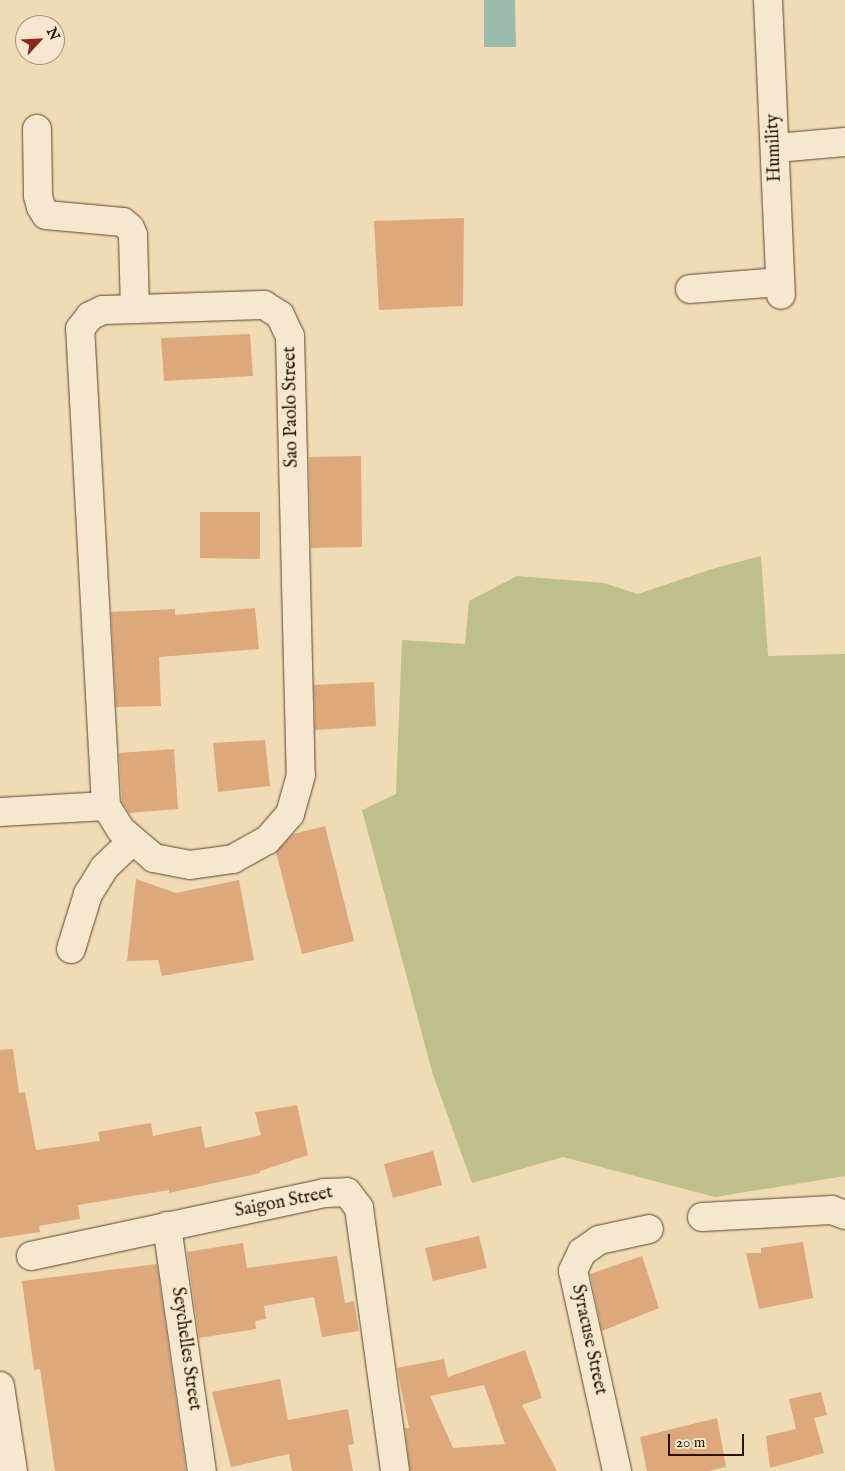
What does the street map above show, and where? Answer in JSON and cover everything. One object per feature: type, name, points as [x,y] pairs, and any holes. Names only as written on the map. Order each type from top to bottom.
[{"type":"street","name":"Humility","points":[[690,289],[780,288],[776,148],[768,0]]},
{"type":"street","points":[[37,128],[38,196],[41,207],[46,215],[123,222],[130,228],[132,236],[135,309]]},
{"type":"street","points":[[776,148],[845,142]]},
{"type":"street","name":"Sao Paolo Street","points":[[264,305],[280,315],[286,324],[290,336],[301,775],[290,814],[266,840],[233,859],[190,865],[154,858],[120,830],[106,806],[80,329],[90,316],[96,312],[264,305]]},
{"type":"street","points":[[0,812],[106,806]]},
{"type":"street","points":[[71,949],[88,894],[104,868],[132,840]]},
{"type":"street","name":"Saigon Street","points":[[31,1256],[336,1191],[347,1192],[359,1208],[395,1471]]},
{"type":"street","points":[[702,1217],[832,1210],[845,1215]]},
{"type":"street","name":"Seychelles Street","points":[[167,1226],[202,1471]]},
{"type":"street","name":"Syracuse Street","points":[[617,1471],[573,1271],[582,1252],[599,1240],[649,1229]]},
{"type":"street","points":[[0,1386],[13,1471]]},
{"type":"green space","points":[[761,556],[768,656],[845,654],[845,1176],[715,1197],[563,1157],[472,1183],[433,1075],[362,810],[396,794],[402,640],[465,644],[469,601],[517,576],[604,583],[638,594],[712,569]]},
{"type":"shaded area","points":[[484,0],[515,0],[516,47],[484,47]]},
{"type":"building","points":[[464,218],[463,306],[379,310],[374,221]]},
{"type":"building","points":[[250,334],[253,376],[164,381],[161,338]]},
{"type":"building","points":[[361,456],[362,547],[311,548],[309,457]]},
{"type":"building","points":[[200,512],[260,512],[260,559],[200,558]]},
{"type":"building","points":[[255,608],[259,649],[159,657],[161,706],[116,707],[111,612],[175,609],[175,615]]},
{"type":"building","points":[[374,682],[376,726],[315,730],[314,685]]},
{"type":"building","points":[[265,740],[270,786],[218,792],[213,743]]},
{"type":"building","points":[[174,749],[178,809],[129,813],[122,802],[119,753]]},
{"type":"building","points":[[325,826],[354,941],[302,954],[276,852],[293,834]]},
{"type":"building","points":[[136,879],[176,893],[239,880],[254,960],[162,976],[158,960],[127,961]]},
{"type":"building","points":[[13,1049],[19,1093],[25,1092],[36,1150],[100,1141],[98,1132],[151,1123],[153,1136],[201,1126],[205,1148],[261,1135],[255,1112],[297,1105],[308,1155],[260,1171],[260,1173],[169,1193],[169,1190],[78,1205],[80,1219],[39,1226],[40,1232],[0,1238],[0,1050]]},
{"type":"building","points":[[433,1151],[442,1185],[393,1198],[384,1164]]},
{"type":"building","points":[[479,1236],[487,1268],[433,1281],[425,1248]]},
{"type":"building","points":[[803,1242],[813,1298],[759,1309],[746,1253],[761,1253],[761,1248]]},
{"type":"building","points":[[243,1243],[247,1268],[337,1256],[345,1303],[354,1301],[359,1331],[322,1337],[314,1297],[264,1306],[266,1319],[255,1321],[256,1329],[199,1338],[187,1252]]},
{"type":"building","points":[[642,1256],[659,1308],[602,1331],[590,1274]]},
{"type":"building","points":[[157,1264],[186,1471],[55,1471],[40,1369],[34,1370],[22,1281]]},
{"type":"building","points":[[525,1350],[542,1398],[522,1405],[557,1471],[410,1471],[405,1428],[409,1428],[397,1368],[444,1359],[448,1377]],"holes":[[[484,1385],[505,1444],[453,1448],[430,1396]]]},
{"type":"building","points":[[280,1379],[288,1420],[348,1409],[354,1444],[348,1445],[353,1471],[292,1471],[289,1454],[231,1467],[212,1392]]},
{"type":"building","points":[[821,1392],[827,1415],[814,1418],[824,1453],[770,1468],[766,1436],[796,1429],[789,1399]]},
{"type":"building","points":[[717,1418],[726,1467],[709,1471],[647,1471],[640,1437]]}]
